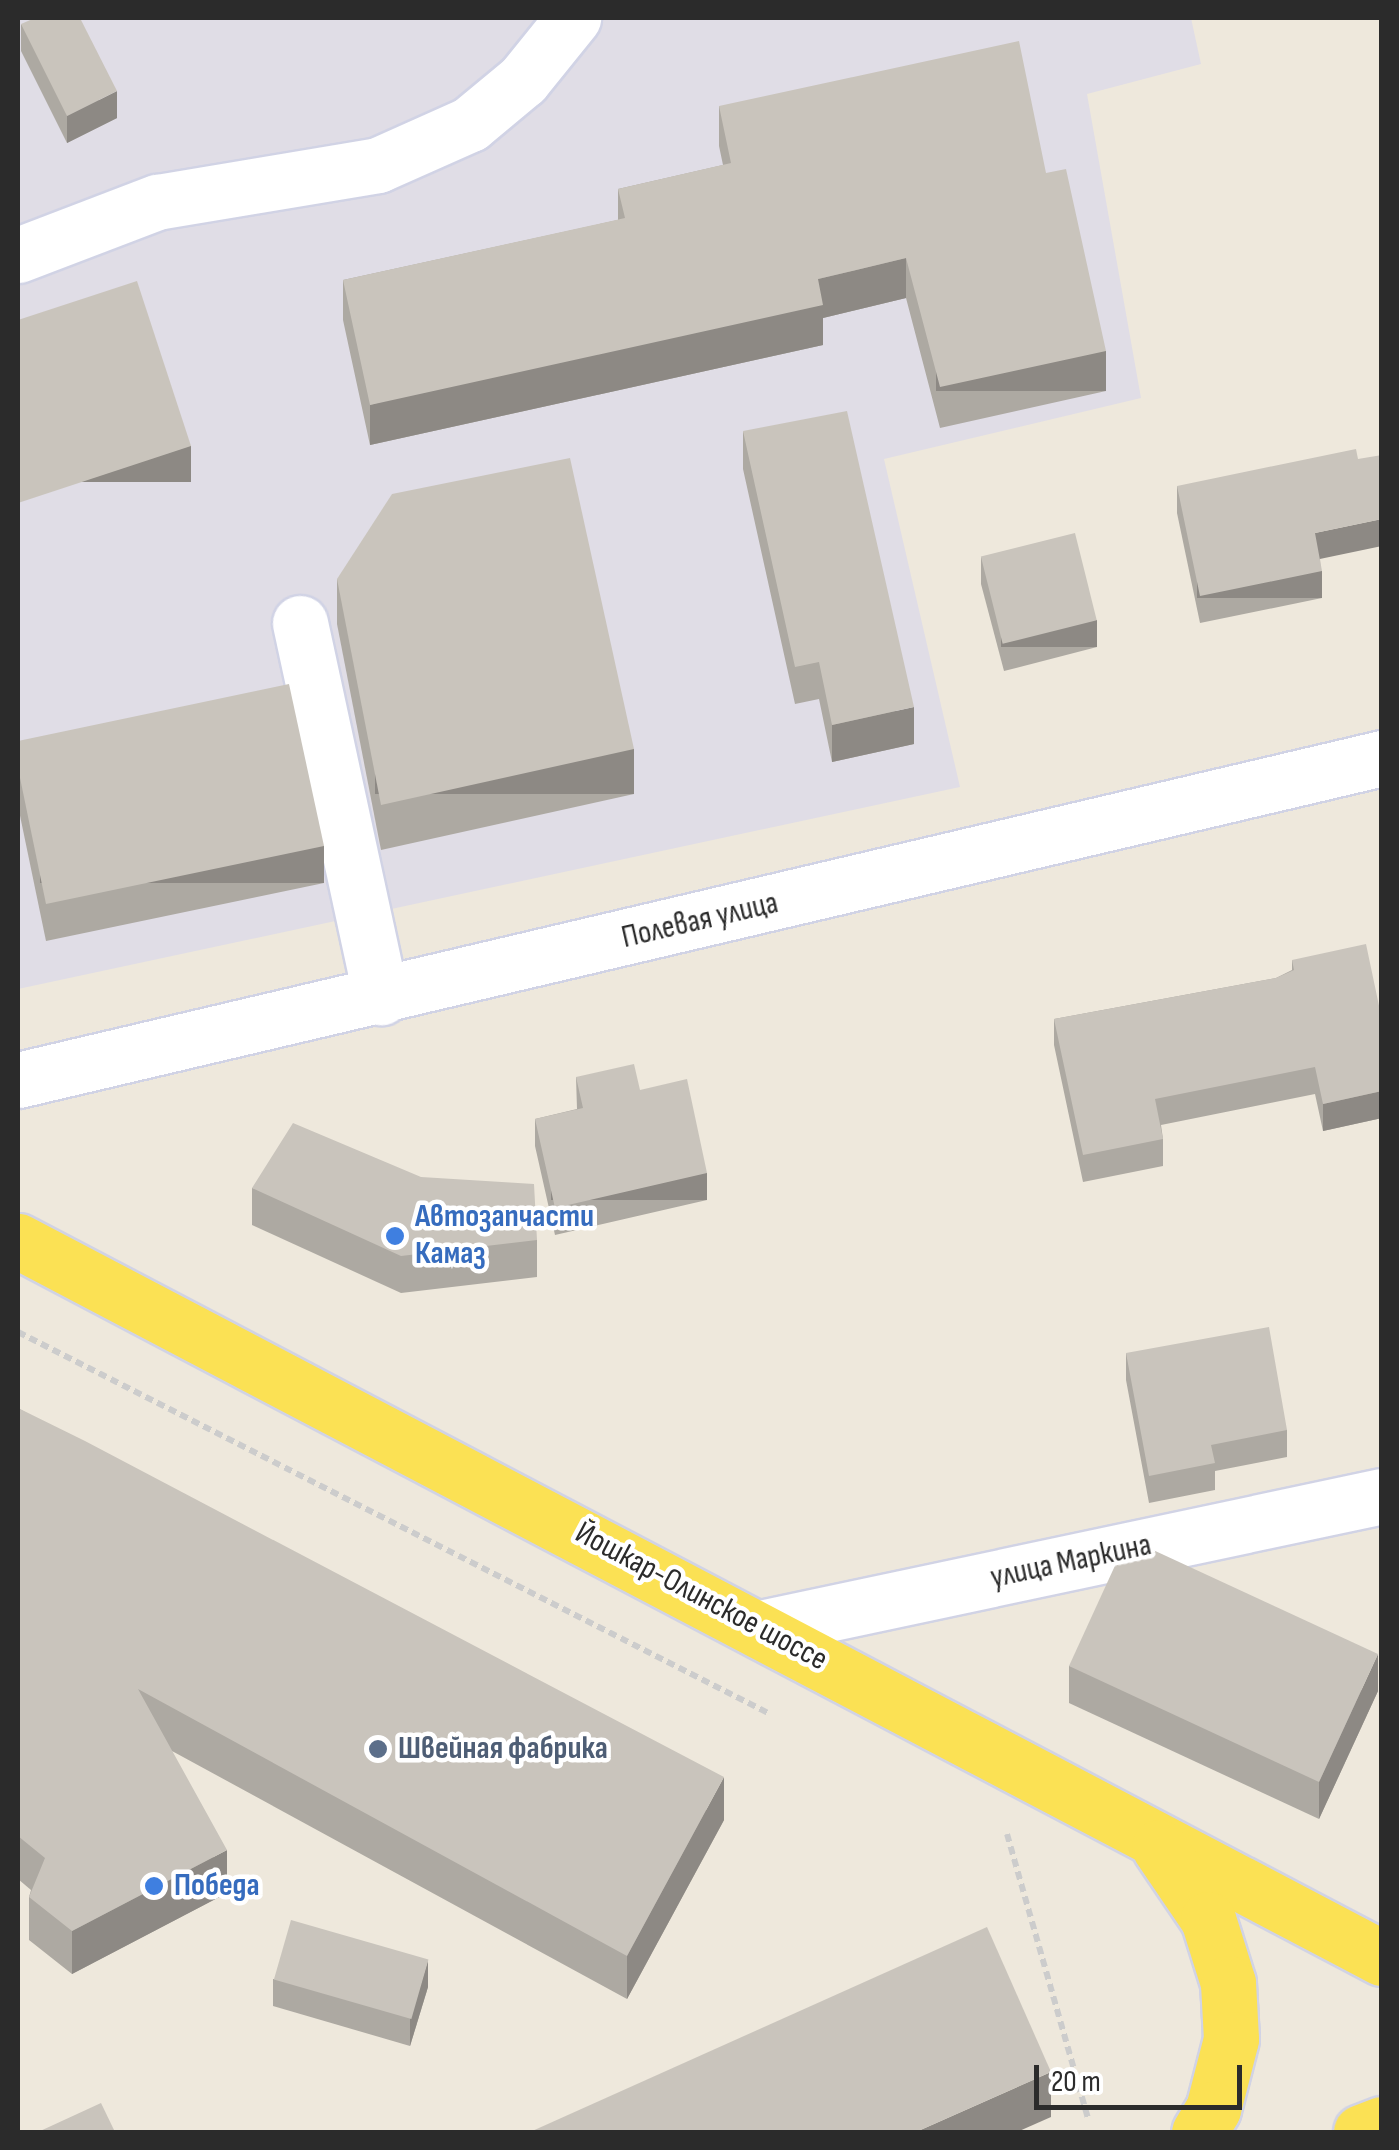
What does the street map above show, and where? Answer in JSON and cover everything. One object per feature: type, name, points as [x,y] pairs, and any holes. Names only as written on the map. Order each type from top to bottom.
[{"type":"main road","name":"Йошкар-Олинское шоссе","points":[[18,1241],[761,1628],[1382,1958]]},
{"type":"main road","points":[[1155,1840],[1208,1919],[1228,1983],[1230,2039],[1213,2109],[1199,2132]]},
{"type":"main road","points":[[1361,2132],[1382,2124]]},
{"type":"street","points":[[18,256],[157,202],[378,165],[470,124],[523,80],[573,18]]},
{"type":"street","points":[[300,622],[381,997]]},
{"type":"street","name":"Полевая улица","points":[[18,1080],[1382,758]]},
{"type":"street","name":"улица Маркина","points":[[761,1628],[1382,1496]]},
{"type":"path","points":[[18,1332],[778,1718]]},
{"type":"path","points":[[990,1825],[1007,1834],[1089,2121]]},
{"type":"shaded area","points":[[18,18],[1191,18],[1201,64],[1087,94],[1141,398],[884,459],[960,787],[18,989]]},
{"type":"building","points":[[35,18],[80,18],[117,91],[67,116],[21,24]]},
{"type":"building","points":[[1019,41],[1046,173],[1066,169],[1106,351],[940,387],[906,258],[818,279],[823,305],[370,405],[343,280],[625,218],[618,189],[731,163],[719,106]]},
{"type":"building","points":[[137,281],[191,446],[18,503],[18,320]]},
{"type":"building","points":[[847,411],[914,707],[832,725],[819,662],[795,667],[743,431]]},
{"type":"building","points":[[1356,449],[1358,459],[1382,455],[1382,519],[1315,533],[1322,571],[1200,596],[1177,486]]},
{"type":"building","points":[[570,458],[634,749],[381,805],[337,579],[392,494]]},
{"type":"building","points":[[1075,533],[1097,620],[1003,644],[981,556]]},
{"type":"building","points":[[289,684],[324,846],[46,904],[18,768],[18,741]]},
{"type":"building","points":[[1366,944],[1382,1020],[1382,1091],[1323,1104],[1315,1067],[1155,1099],[1163,1139],[1083,1155],[1054,1019],[1276,978],[1294,970],[1292,960]]},
{"type":"building","points":[[634,1064],[640,1090],[687,1079],[707,1173],[555,1208],[535,1119],[583,1108],[576,1077]]},
{"type":"building","points":[[293,1123],[421,1177],[534,1184],[537,1240],[401,1256],[252,1188]]},
{"type":"building","points":[[1269,1327],[1287,1430],[1211,1445],[1215,1463],[1149,1476],[1126,1353]]},
{"type":"building","points":[[18,1408],[724,1777],[627,1956],[138,1689],[227,1850],[72,1931],[29,1897],[45,1858],[18,1836]]},
{"type":"building","points":[[1138,1543],[1378,1654],[1319,1782],[1069,1666],[1124,1546]]},
{"type":"building","points":[[291,1920],[428,1959],[411,2019],[274,1980]]},
{"type":"building","points":[[987,1927],[1051,2072],[916,2132],[530,2132]]},
{"type":"building","points":[[101,2103],[115,2132],[38,2132]]},
{"type":"place","name":"Автозапчасти Камаз","points":[[395,1236]]},
{"type":"place","name":"Швейная фабрика","points":[[378,1749]]},
{"type":"place","name":"Победа","points":[[154,1886]]}]
